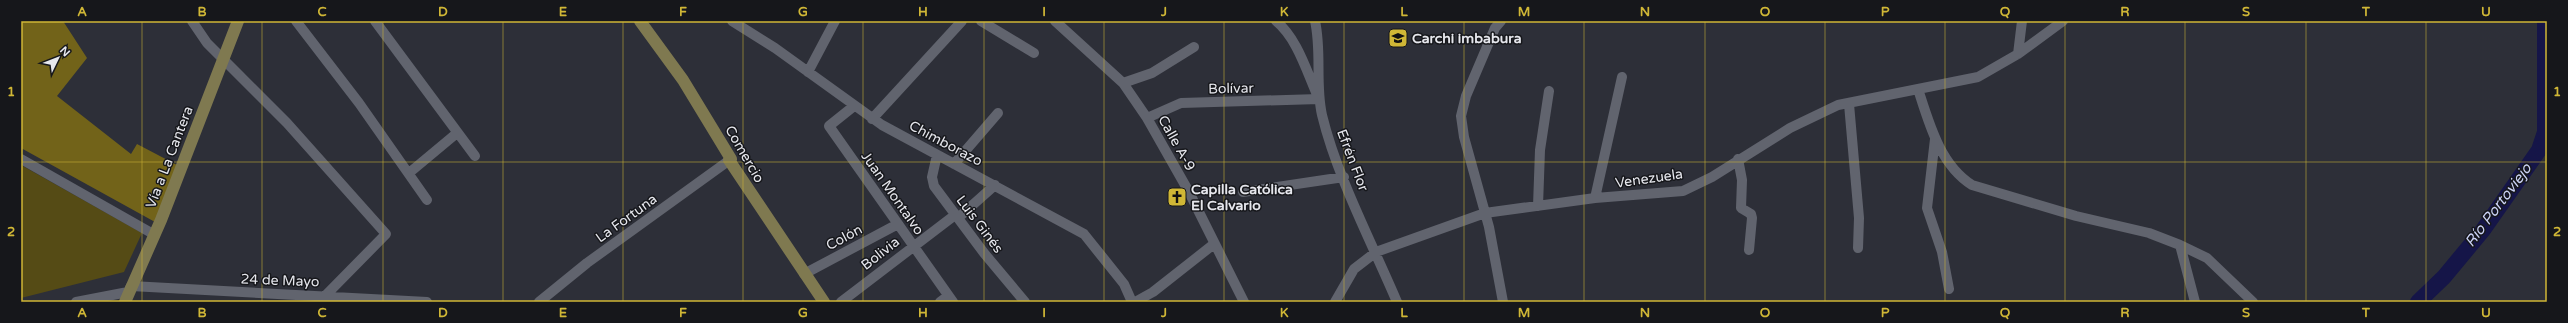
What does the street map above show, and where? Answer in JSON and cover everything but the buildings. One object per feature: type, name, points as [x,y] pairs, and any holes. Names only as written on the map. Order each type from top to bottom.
[{"type":"street","points":[[192,21],[207,44],[223,57],[287,123],[386,234],[326,296]]},
{"type":"street","name":"Vía a La Cantera","points":[[128,293],[155,235],[238,21]]},
{"type":"street","points":[[296,21],[409,173],[427,200]]},
{"type":"street","points":[[375,21],[475,156]]},
{"type":"street","name":"Comercio","points":[[640,21],[683,80],[730,160],[804,274],[824,302]]},
{"type":"street","name":"Chimborazo","points":[[732,21],[808,72],[872,119],[1084,234],[1124,284],[1132,302]]},
{"type":"street","points":[[808,72],[835,21]]},
{"type":"street","points":[[872,119],[962,21]]},
{"type":"street","points":[[981,21],[1034,53]]},
{"type":"street","name":"Calle A-9","points":[[1055,21],[1123,83],[1148,118],[1189,192],[1244,302]]},
{"type":"street","points":[[1276,21],[1282,26],[1296,48],[1319,99]]},
{"type":"street","name":"Efrén Flor","points":[[1316,21],[1320,41],[1319,99],[1329,140],[1397,302]]},
{"type":"street","points":[[1488,21],[1498,25],[1466,96],[1461,116],[1503,302]]},
{"type":"street","points":[[2018,54],[2022,21]]},
{"type":"street","name":"Venezuela","points":[[1335,302],[1354,269],[1376,252],[1484,213],[1595,198],[1683,191],[1712,177],[1738,159],[1797,125],[1838,105],[1978,77],[2018,54],[2062,21]]},
{"type":"street","points":[[1123,83],[1152,73],[1194,47]]},
{"type":"street","points":[[1595,198],[1622,77]]},
{"type":"street","points":[[1918,89],[1935,139],[1959,177],[1972,185],[2076,216],[2149,233],[2180,244],[2206,258],[2253,302]]},
{"type":"street","points":[[1538,206],[1540,150],[1549,91]]},
{"type":"street","name":"Bolívar","points":[[1148,118],[1181,103],[1319,99]]},
{"type":"street","points":[[1849,104],[1858,218],[1858,248]]},
{"type":"street","name":"Juan Montalvo","points":[[854,106],[829,126],[951,299]]},
{"type":"street","points":[[954,164],[998,113]]},
{"type":"street","points":[[409,173],[457,133]]},
{"type":"street","points":[[1935,139],[1927,208],[1942,252],[1949,289]]},
{"type":"street","name":"Luis Ginés","points":[[937,155],[932,183],[1024,302]]},
{"type":"street","points":[[1738,159],[1742,180],[1741,208],[1751,214],[1752,218],[1749,250]]},
{"type":"street","points":[[21,160],[155,235]]},
{"type":"street","name":"La Fortuna","points":[[539,302],[587,263],[730,160]]},
{"type":"street","points":[[1243,192],[1344,177]]},
{"type":"street","name":"Bolivia","points":[[841,302],[996,185]]},
{"type":"street","name":"Colón","points":[[804,274],[898,224]]},
{"type":"street","points":[[1135,302],[1152,297],[1214,244]]},
{"type":"street","points":[[2180,244],[2195,302]]},
{"type":"street","points":[[1124,284],[1138,292],[1152,297]]},
{"type":"street","points":[[239,292],[245,302]]},
{"type":"street","name":"24 de Mayo","points":[[76,302],[128,293],[239,292],[428,302]]},
{"type":"street","points":[[940,302],[951,299]]},
{"type":"shaded area","points":[[21,21],[63,21],[87,58],[57,96],[131,154],[137,144],[177,165],[155,222],[21,148]]},
{"type":"shaded area","points":[[21,165],[142,233],[124,272],[21,298]]},
{"type":"waterway","name":"Río Portoviejo","points":[[2418,302],[2444,277],[2483,230],[2539,150],[2545,132],[2545,21]]},
{"type":"place","name":"Carchi imbabura","points":[[1398,38]]},
{"type":"place","name":"Capilla Católica El Calvario","points":[[1177,197]]}]
